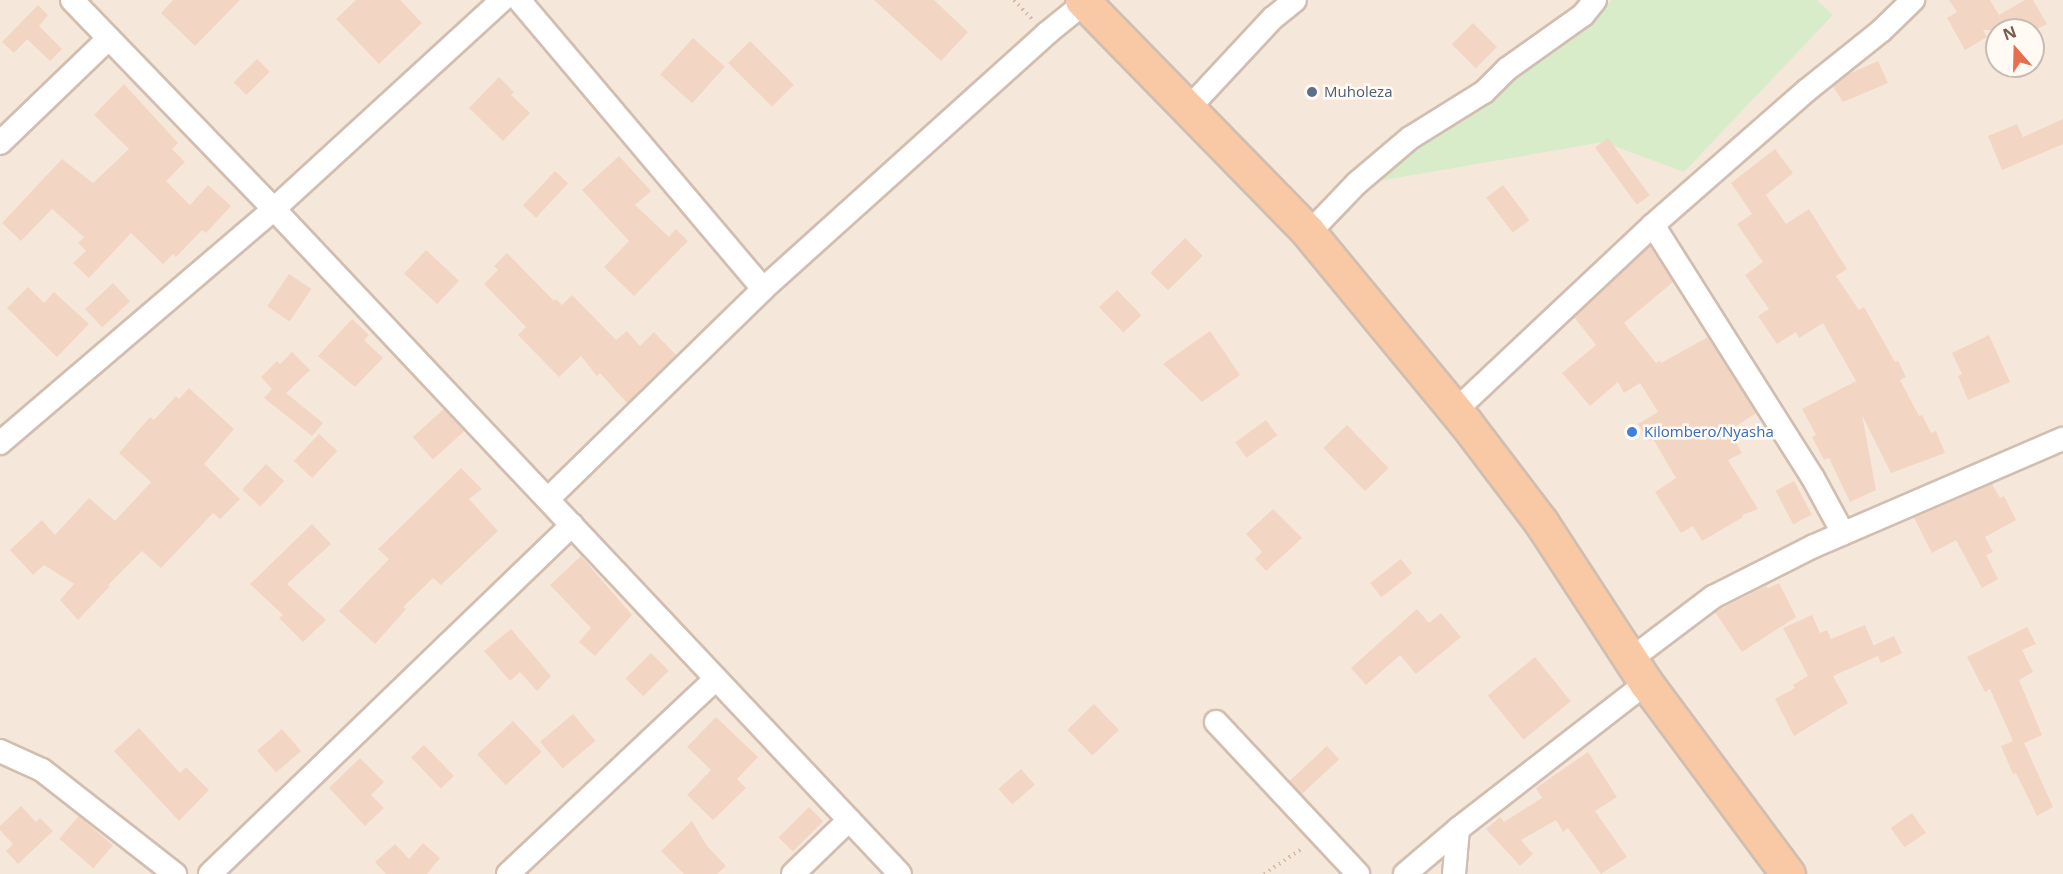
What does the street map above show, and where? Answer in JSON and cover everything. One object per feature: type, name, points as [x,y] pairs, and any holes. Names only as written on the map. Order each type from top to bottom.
[{"type":"highway","points":[[1085,1],[1309,233],[1455,411],[1541,522],[1638,671],[1788,874]]},
{"type":"street","points":[[72,0],[274,209],[900,874]]},
{"type":"street","points":[[0,443],[274,209],[502,0]]},
{"type":"street","points":[[519,0],[763,289]]},
{"type":"street","points":[[1188,109],[1273,18],[1295,0]]},
{"type":"street","points":[[1309,233],[1357,183],[1410,138],[1484,92],[1507,69],[1583,15],[1595,0]]},
{"type":"street","points":[[1455,411],[1653,225],[1806,91],[1881,31],[1913,0]]},
{"type":"street","points":[[548,500],[763,289],[1085,1]]},
{"type":"street","points":[[0,143],[109,38]]},
{"type":"street","points":[[1653,225],[1813,478],[1844,533]]},
{"type":"street","points":[[1405,874],[1638,671],[1713,597],[1844,533],[2063,439]]},
{"type":"street","points":[[210,874],[572,525]]},
{"type":"street","points":[[508,874],[716,679]]},
{"type":"street","points":[[1216,722],[1358,874]]},
{"type":"street","points":[[0,751],[42,770],[175,874]]},
{"type":"street","points":[[793,874],[849,820]]},
{"type":"street","points":[[1454,874],[1458,829]]},
{"type":"path","points":[[1264,874],[1322,835]]},
{"type":"shaded area","points":[[0,0],[2063,0],[2063,874],[0,874]]},
{"type":"green space","points":[[1611,0],[1817,0],[1833,15],[1684,172],[1603,142],[1367,183],[1400,155],[1497,95],[1521,72],[1590,25]]},
{"type":"building","points":[[173,0],[240,0],[195,46],[161,13]]},
{"type":"building","points":[[356,0],[400,0],[422,23],[379,64],[336,19]]},
{"type":"building","points":[[874,0],[934,0],[968,32],[941,61]]},
{"type":"building","points":[[1949,0],[1990,0],[1999,15],[2025,0],[2033,0],[2044,18],[1985,18],[1985,30],[1983,30],[1985,38],[1965,50],[1947,18],[1957,12]]},
{"type":"building","points":[[38,5],[48,15],[39,26],[62,49],[50,61],[27,39],[14,53],[2,42]]},
{"type":"building","points":[[1473,23],[1497,47],[1476,68],[1452,44]]},
{"type":"building","points":[[693,38],[725,67],[692,103],[660,74]]},
{"type":"building","points":[[750,41],[794,85],[772,107],[728,63]]},
{"type":"building","points":[[257,59],[270,72],[246,95],[234,82]]},
{"type":"building","points":[[1878,61],[1888,83],[1843,102],[1833,87],[1849,74]]},
{"type":"building","points":[[499,77],[514,92],[511,95],[530,113],[503,141],[469,108]]},
{"type":"building","points":[[124,84],[178,143],[172,149],[185,162],[166,181],[190,205],[208,185],[231,206],[206,233],[202,230],[176,257],[173,254],[163,264],[131,233],[89,278],[73,263],[86,251],[78,243],[84,237],[52,209],[21,241],[2,223],[62,159],[93,183],[129,149],[94,115]]},
{"type":"building","points":[[2063,119],[2063,144],[2002,170],[1988,136],[2017,124],[2023,137]]},
{"type":"building","points":[[1608,138],[1650,195],[1637,205],[1595,147]]},
{"type":"building","points":[[1775,149],[1793,173],[1766,195],[1786,224],[1809,209],[1847,269],[1836,276],[1859,310],[1864,307],[1895,362],[1898,361],[1906,377],[1900,380],[1931,433],[1936,431],[1945,453],[1891,473],[1862,415],[1876,490],[1850,502],[1829,458],[1824,460],[1812,437],[1816,435],[1802,409],[1856,381],[1823,323],[1799,338],[1796,332],[1777,344],[1758,316],[1769,309],[1745,275],[1763,262],[1737,224],[1752,214],[1731,183]]},
{"type":"building","points":[[619,156],[651,191],[635,205],[669,237],[676,229],[688,241],[634,296],[604,267],[629,241],[582,190]]},
{"type":"building","points":[[555,171],[568,183],[536,218],[523,205]]},
{"type":"building","points":[[1503,185],[1529,220],[1513,233],[1486,198]]},
{"type":"building","points":[[1185,238],[1203,256],[1168,290],[1150,273]]},
{"type":"building","points":[[1650,246],[1673,282],[1624,323],[1656,363],[1660,361],[1661,363],[1708,337],[1756,413],[1729,431],[1742,453],[1728,460],[1758,509],[1742,515],[1743,517],[1702,541],[1693,526],[1681,533],[1655,492],[1676,478],[1653,439],[1649,441],[1638,424],[1658,412],[1640,383],[1624,393],[1618,382],[1590,406],[1562,373],[1596,345],[1574,317]]},
{"type":"building","points":[[426,250],[459,281],[437,304],[404,273]]},
{"type":"building","points":[[507,253],[554,301],[556,299],[562,305],[572,295],[616,340],[627,331],[640,346],[654,332],[676,355],[627,403],[600,373],[597,376],[581,356],[559,377],[518,335],[526,327],[484,284],[498,270],[494,266]]},
{"type":"building","points":[[289,274],[311,289],[290,321],[267,306]]},
{"type":"building","points":[[113,283],[130,301],[102,327],[85,309]]},
{"type":"building","points":[[28,287],[44,303],[54,292],[89,324],[57,357],[7,308]]},
{"type":"building","points":[[1117,290],[1141,315],[1123,333],[1099,307]]},
{"type":"building","points":[[352,319],[369,335],[364,340],[383,358],[355,387],[318,356]]},
{"type":"building","points":[[1210,331],[1240,375],[1202,402],[1163,364]]},
{"type":"building","points":[[1989,335],[2010,382],[1968,400],[1958,376],[1962,374],[1952,353]]},
{"type":"building","points":[[292,352],[310,370],[286,393],[323,423],[312,436],[264,398],[272,389],[261,377],[277,361],[280,364]]},
{"type":"building","points":[[189,388],[234,429],[204,464],[240,499],[220,519],[213,513],[161,568],[142,551],[108,585],[110,586],[78,620],[60,600],[74,584],[44,565],[33,575],[10,550],[42,520],[55,535],[89,498],[115,521],[151,482],[119,453],[150,417],[154,420],[176,396],[179,399]]},
{"type":"building","points":[[444,409],[464,431],[433,459],[413,437]]},
{"type":"building","points":[[1266,420],[1277,435],[1246,458],[1235,442]]},
{"type":"building","points":[[1347,425],[1389,468],[1365,491],[1323,448]]},
{"type":"building","points":[[319,434],[337,451],[312,478],[294,461]]},
{"type":"building","points":[[266,464],[284,481],[260,507],[242,490]]},
{"type":"building","points":[[461,468],[482,489],[469,499],[498,531],[441,585],[433,578],[403,607],[406,609],[375,644],[339,611],[389,559],[378,549]]},
{"type":"building","points":[[1794,481],[1812,515],[1793,524],[1775,491]]},
{"type":"building","points":[[1992,484],[2000,498],[2004,496],[2016,520],[1985,537],[1993,552],[1986,555],[1998,579],[1982,588],[1956,540],[1932,553],[1914,518]]},
{"type":"building","points":[[1273,509],[1302,538],[1266,571],[1255,559],[1262,552],[1246,534]]},
{"type":"building","points":[[312,524],[331,544],[287,584],[326,620],[303,642],[279,618],[283,615],[250,584]]},
{"type":"building","points":[[581,556],[632,615],[595,656],[579,642],[591,628],[550,585]]},
{"type":"building","points":[[1401,559],[1412,573],[1381,597],[1370,583]]},
{"type":"building","points":[[1779,583],[1796,617],[1742,652],[1715,612],[1766,586],[1768,588]]},
{"type":"building","points":[[1417,609],[1429,623],[1441,613],[1461,637],[1416,674],[1400,655],[1366,685],[1351,668]]},
{"type":"building","points":[[1812,615],[1820,633],[1827,630],[1831,639],[1865,625],[1878,656],[1833,676],[1848,703],[1794,736],[1775,699],[1795,688],[1793,685],[1808,676],[1783,628]]},
{"type":"building","points":[[2027,627],[2036,644],[2022,650],[2033,672],[2019,680],[2042,735],[2024,743],[2053,807],[2037,816],[2016,773],[2013,774],[2001,746],[2013,741],[1990,689],[1985,692],[1967,657]]},
{"type":"building","points":[[511,629],[551,676],[537,691],[520,672],[510,681],[484,651]]},
{"type":"building","points":[[1894,636],[1902,653],[1881,663],[1873,646]]},
{"type":"building","points":[[651,653],[669,671],[643,696],[626,678]]},
{"type":"building","points":[[1535,657],[1571,701],[1523,740],[1488,695]]},
{"type":"building","points":[[1094,704],[1119,730],[1092,756],[1067,730]]},
{"type":"building","points":[[573,714],[595,741],[563,768],[540,742]]},
{"type":"building","points":[[716,717],[758,757],[737,779],[746,788],[713,820],[687,795],[711,770],[687,747]]},
{"type":"building","points":[[513,721],[542,752],[506,785],[477,754]]},
{"type":"building","points":[[139,728],[180,773],[186,767],[209,790],[179,821],[114,751]]},
{"type":"building","points":[[282,729],[301,751],[276,773],[257,751]]},
{"type":"building","points":[[424,745],[454,776],[441,788],[411,758]]},
{"type":"building","points":[[1327,746],[1339,759],[1301,795],[1289,781]]},
{"type":"building","points":[[1588,752],[1617,797],[1595,811],[1627,857],[1601,874],[1568,828],[1563,832],[1556,820],[1521,840],[1533,854],[1520,866],[1486,829],[1500,817],[1504,822],[1542,798],[1536,788]]},
{"type":"building","points":[[360,758],[384,782],[371,795],[384,808],[365,826],[329,788]]},
{"type":"building","points":[[1021,769],[1035,785],[1012,805],[998,789]]},
{"type":"building","points":[[21,806],[36,822],[40,818],[53,831],[18,864],[6,851],[13,844],[0,830],[0,826]]},
{"type":"building","points":[[809,807],[823,821],[793,852],[779,837]]},
{"type":"building","points":[[1912,813],[1926,833],[1904,848],[1891,828]]},
{"type":"building","points":[[79,816],[113,846],[93,868],[59,839]]},
{"type":"building","points":[[692,821],[707,846],[726,866],[717,874],[684,874],[661,851]]},
{"type":"building","points":[[423,843],[440,858],[427,874],[386,874],[375,862],[395,844],[409,859]]},
{"type":"place","name":"Muholeza","points":[[1312,92]]},
{"type":"place","name":"Kilombero/Nyasha","points":[[1632,432]]}]
